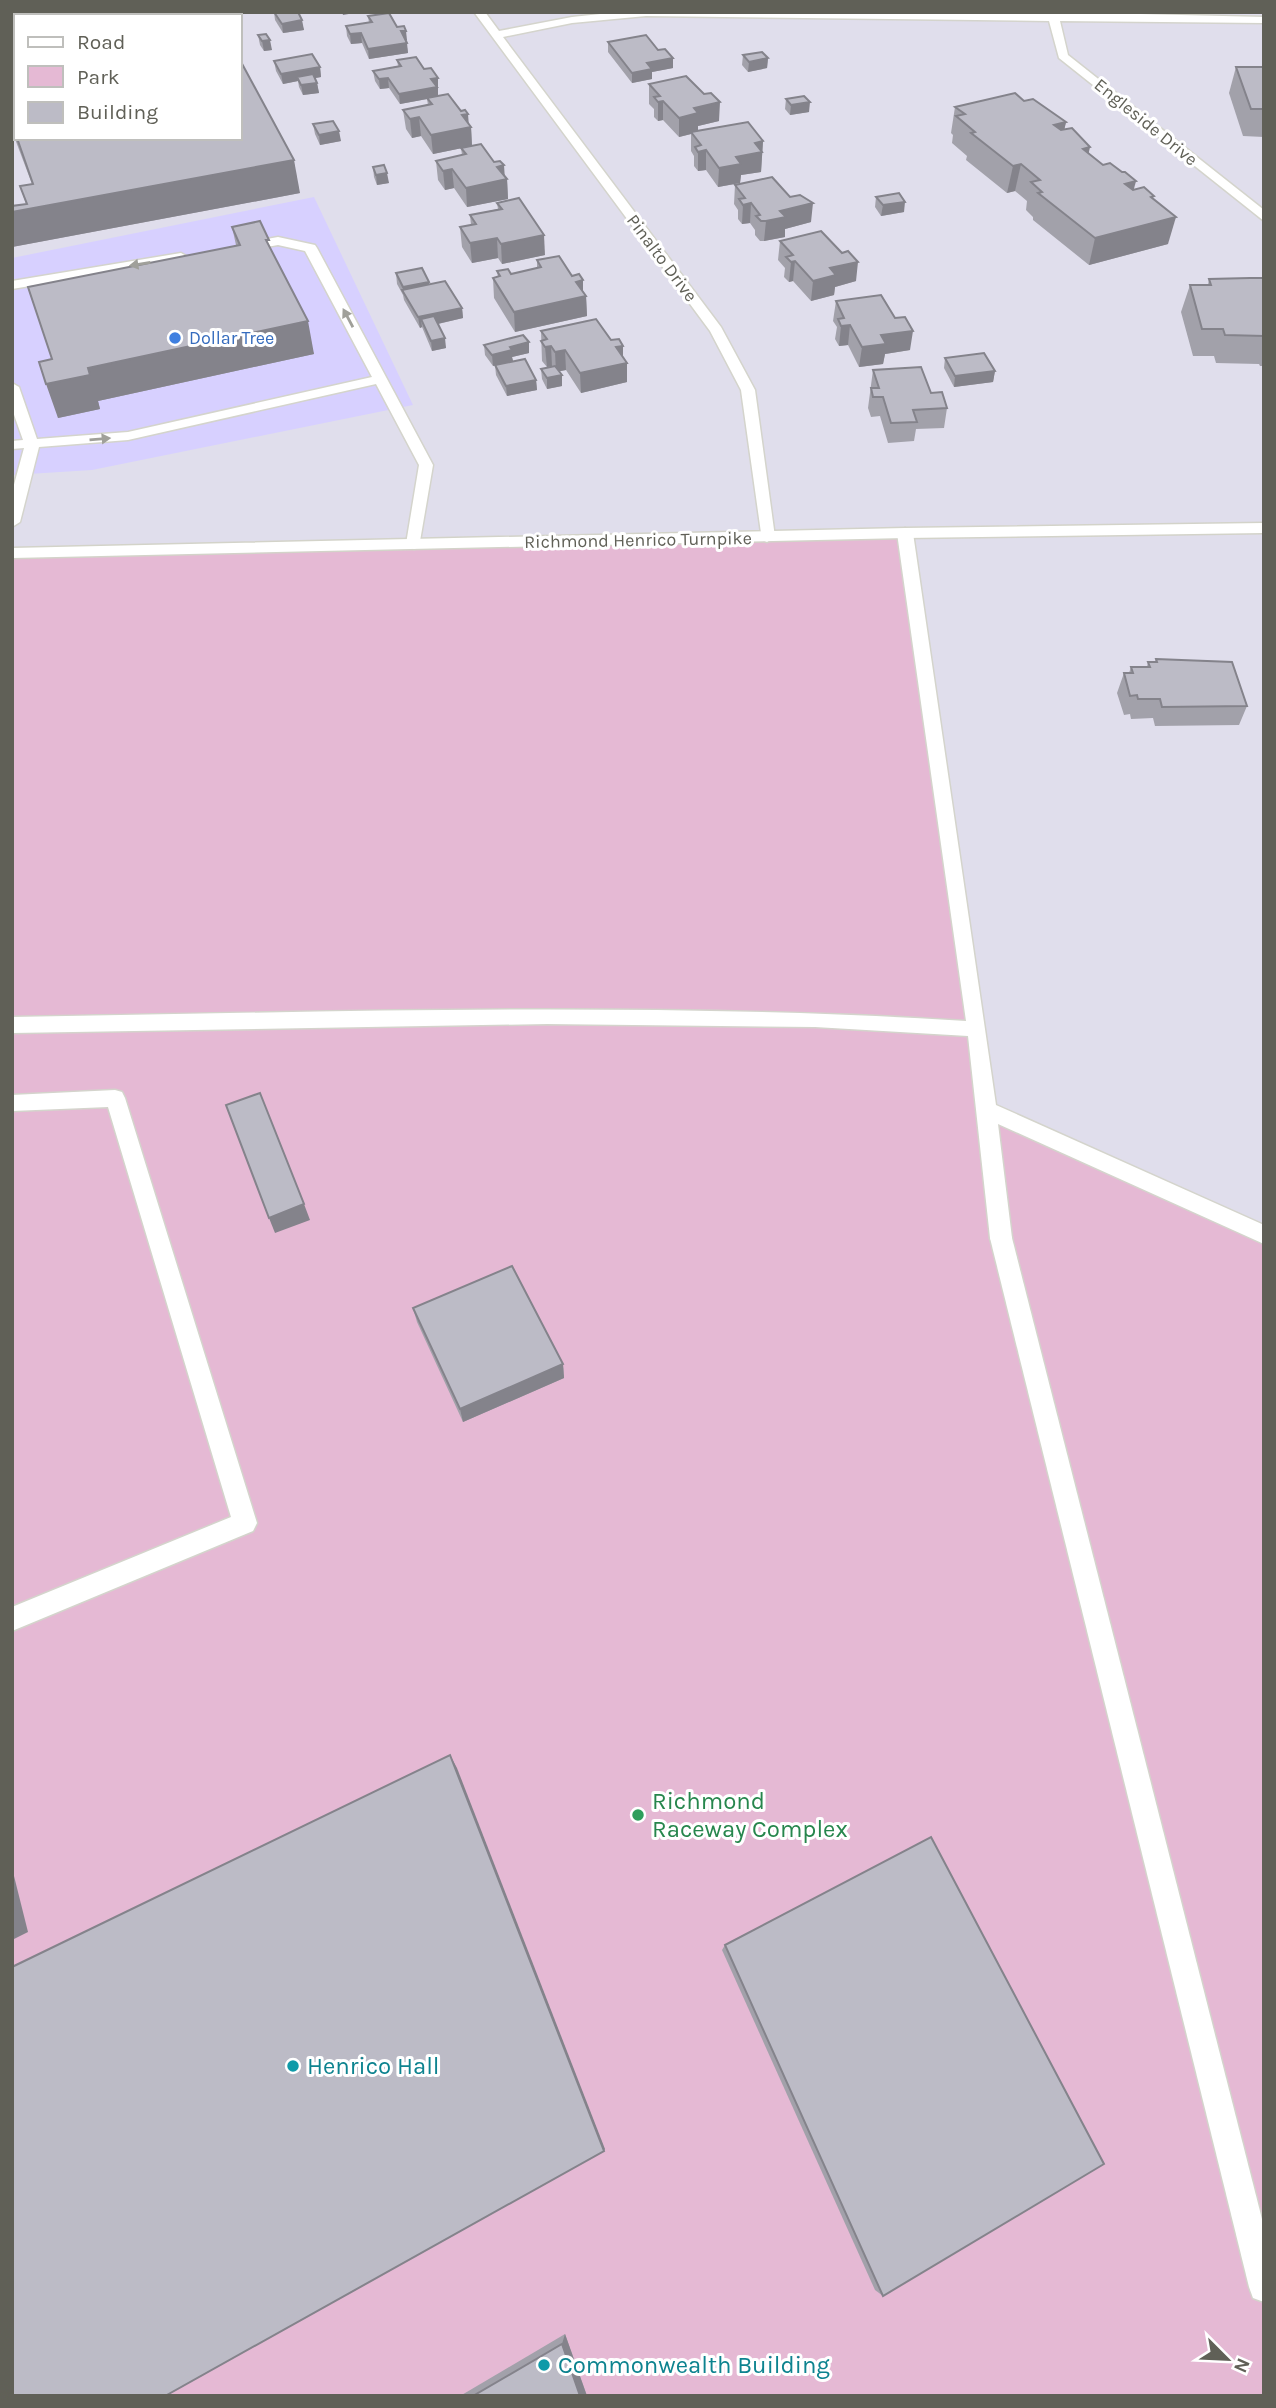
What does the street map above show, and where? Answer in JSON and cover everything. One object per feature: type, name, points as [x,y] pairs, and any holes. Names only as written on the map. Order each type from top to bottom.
[{"type":"street","name":"Pinalto Drive","points":[[479,12],[716,330],[733,358],[747,390],[767,537]]},
{"type":"street","points":[[496,35],[572,20],[646,13],[1052,14],[1264,20]]},
{"type":"street","name":"Engleside Drive","points":[[1052,14],[1063,56],[1264,217]]},
{"type":"street","points":[[225,250],[278,242],[310,248],[426,464],[414,544]]},
{"type":"street","points":[[12,285],[199,254]]},
{"type":"street","points":[[12,445],[128,436],[380,379]]},
{"type":"street","points":[[12,387],[33,445],[12,522]]},
{"type":"street","name":"Richmond Henrico Turnpike","points":[[12,553],[905,533],[1264,528]]},
{"type":"street","points":[[905,533],[977,1029],[1001,1238],[1264,2287]]},
{"type":"street","points":[[12,1025],[547,1016],[815,1019],[977,1029]]},
{"type":"street","points":[[12,1103],[115,1098],[245,1523],[12,1619]]},
{"type":"street","points":[[986,1110],[1264,1235]]},
{"type":"shaded area","points":[[314,197],[413,405],[92,470],[12,475],[12,258]]},
{"type":"green space","name":"Richmond Raceway Complex","points":[[905,533],[987,1110],[1264,1235],[1264,2396],[12,2396],[12,553]]},
{"type":"building","points":[[274,12],[298,12],[302,20],[282,24]]},
{"type":"building","points":[[389,13],[397,27],[404,26],[406,31],[401,31],[407,43],[368,49],[361,33],[350,34],[346,26],[372,22],[368,16]]},
{"type":"building","points":[[266,34],[270,40],[262,41],[258,35]]},
{"type":"building","points":[[646,35],[658,50],[665,49],[673,58],[647,63],[652,69],[632,73],[608,42]]},
{"type":"building","points":[[762,52],[768,58],[749,62],[743,55]]},
{"type":"building","points":[[312,54],[320,67],[281,74],[274,61]]},
{"type":"building","points":[[12,57],[14,57],[14,131]]},
{"type":"building","points":[[416,57],[424,69],[431,68],[438,78],[431,79],[437,87],[399,94],[388,78],[379,79],[373,71],[401,66],[397,60]]},
{"type":"building","points":[[242,64],[294,160],[12,212],[12,206],[27,204],[20,186],[33,184],[18,140],[242,140]]},
{"type":"building","points":[[1236,67],[1264,67],[1264,109],[1251,109]]},
{"type":"building","points":[[313,74],[317,83],[301,85],[297,77]]},
{"type":"building","points":[[686,76],[704,94],[711,93],[720,102],[694,108],[698,113],[679,118],[663,101],[658,102],[654,97],[660,96],[649,84]]},
{"type":"building","points":[[1015,93],[1024,101],[1033,99],[1066,122],[1054,125],[1061,130],[1072,128],[1090,147],[1083,149],[1103,165],[1110,163],[1125,172],[1136,181],[1125,184],[1133,190],[1144,187],[1154,196],[1151,197],[1176,217],[1095,238],[1038,193],[1042,192],[1031,182],[1040,180],[1021,164],[1013,166],[971,133],[975,132],[956,116],[965,114],[955,107]]},
{"type":"building","points":[[448,94],[461,111],[465,110],[468,114],[462,115],[471,127],[431,135],[419,117],[410,119],[403,110],[432,104],[427,98]]},
{"type":"building","points":[[804,96],[810,102],[791,105],[786,99]]},
{"type":"building","points":[[333,121],[339,131],[319,135],[313,124]]},
{"type":"building","points":[[748,122],[763,141],[755,143],[762,152],[736,157],[741,164],[719,168],[706,150],[698,152],[695,147],[701,145],[691,132]]},
{"type":"building","points":[[481,144],[494,162],[500,161],[504,165],[497,167],[507,179],[466,188],[452,169],[443,171],[436,161],[466,154],[461,148]]},
{"type":"building","points":[[384,165],[387,173],[376,175],[373,167]]},
{"type":"building","points":[[772,177],[790,197],[800,195],[813,203],[780,211],[786,217],[761,221],[751,203],[743,205],[739,199],[745,198],[735,185]]},
{"type":"building","points":[[899,193],[905,202],[883,205],[876,197]]},
{"type":"building","points":[[519,198],[544,235],[501,244],[497,238],[470,243],[460,227],[476,224],[470,215],[502,209],[497,203]]},
{"type":"building","name":"Dollar Tree","points":[[260,221],[269,240],[266,240],[308,321],[88,368],[90,375],[46,384],[39,362],[52,359],[28,287],[240,245],[232,227]]},
{"type":"building","points":[[821,231],[842,253],[848,251],[858,262],[830,268],[836,275],[813,281],[795,261],[791,262],[786,257],[793,255],[780,241]]},
{"type":"building","points":[[559,256],[572,276],[579,274],[583,280],[576,282],[586,296],[514,312],[493,278],[500,276],[497,271],[508,269],[511,274],[541,267],[537,260]]},
{"type":"building","points":[[422,268],[429,282],[403,287],[396,273]]},
{"type":"building","points":[[1264,278],[1264,336],[1225,335],[1223,329],[1202,329],[1190,285],[1211,285],[1209,279]]},
{"type":"building","points":[[445,281],[462,308],[418,317],[402,290]]},
{"type":"building","points":[[881,295],[895,318],[905,317],[913,331],[881,335],[886,344],[862,347],[850,325],[841,326],[838,319],[844,318],[836,301]]},
{"type":"building","points":[[434,316],[445,338],[431,341],[421,319]]},
{"type":"building","points":[[596,319],[611,340],[619,339],[623,346],[616,347],[627,363],[580,373],[565,350],[555,352],[551,346],[545,347],[541,341],[547,339],[541,331]]},
{"type":"building","points":[[523,335],[529,342],[510,347],[512,350],[492,355],[484,345]]},
{"type":"building","points":[[984,353],[995,371],[955,376],[945,358]]},
{"type":"building","points":[[525,359],[536,380],[506,386],[495,365]]},
{"type":"building","points":[[555,366],[562,375],[547,378],[541,369]]},
{"type":"building","points":[[921,367],[931,393],[942,392],[947,408],[913,410],[917,422],[891,423],[883,397],[873,397],[871,388],[879,388],[873,370]]},
{"type":"building","points":[[1156,659],[1232,662],[1247,706],[1162,707],[1160,699],[1138,699],[1137,695],[1130,696],[1124,673],[1133,673],[1131,667],[1150,667],[1148,662],[1157,662]]},
{"type":"building","points":[[260,1093],[304,1204],[269,1218],[226,1105]]},
{"type":"building","points":[[512,1266],[563,1364],[460,1409],[413,1308]]},
{"type":"building","name":"Henrico Hall","points":[[450,1755],[604,2151],[165,2396],[12,2396],[12,1967]]},
{"type":"building","points":[[931,1837],[1104,2164],[883,2296],[725,1945]]},
{"type":"building","name":"Commonwealth Building","points":[[562,2344],[580,2396],[473,2396]]},
{"type":"place","name":"Dollar Tree","points":[[175,338]]},
{"type":"place","name":"Richmond Raceway Complex","points":[[638,1815]]},
{"type":"place","name":"Henrico Hall","points":[[293,2066]]},
{"type":"place","name":"Commonwealth Building","points":[[544,2365]]}]
